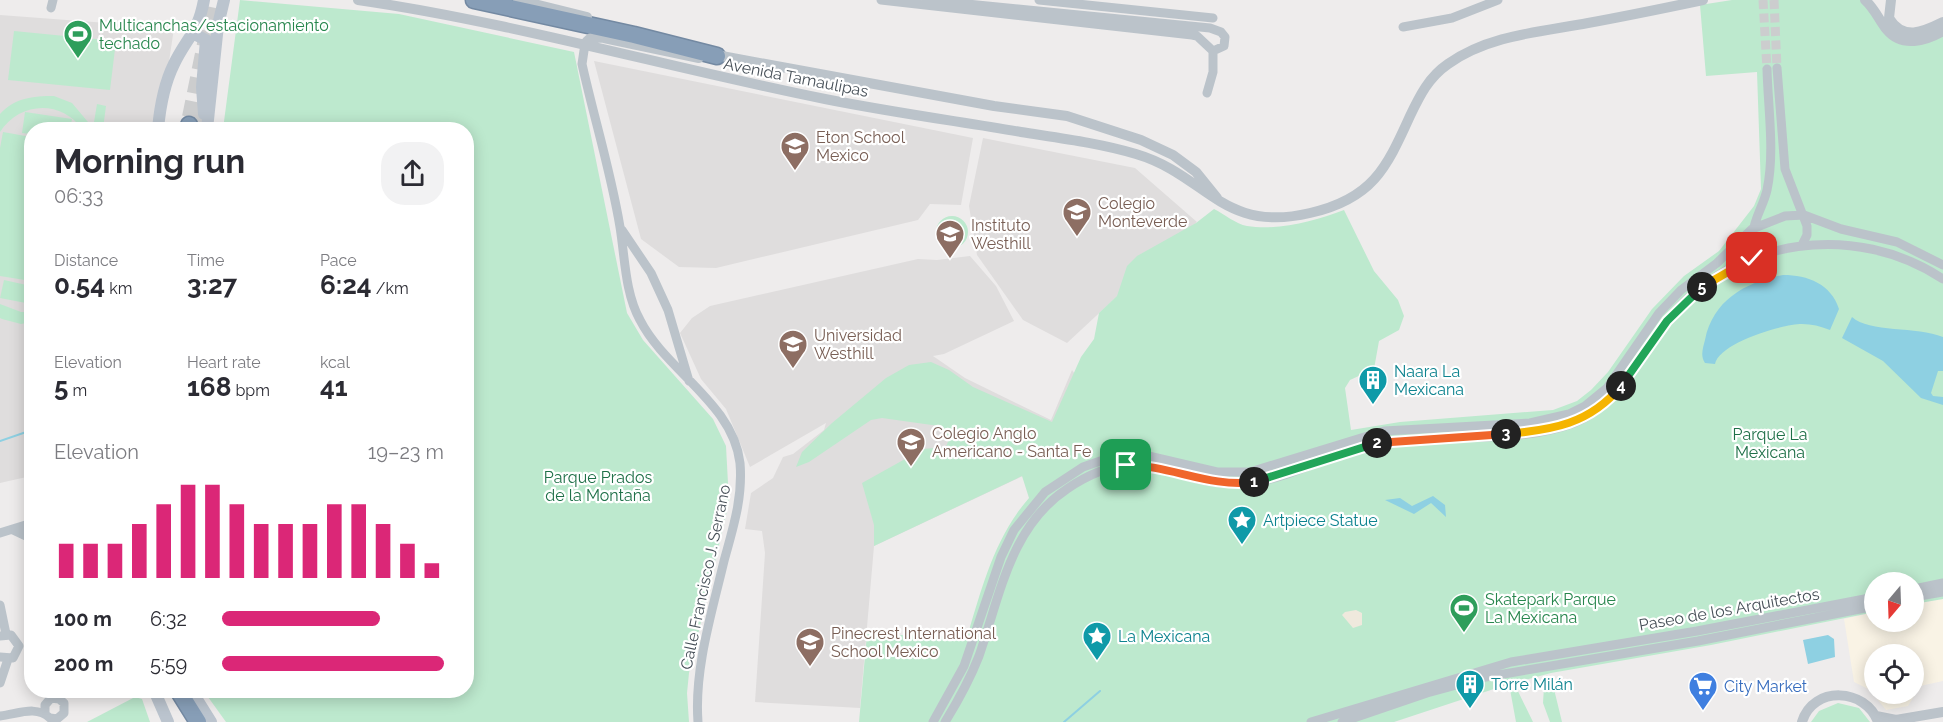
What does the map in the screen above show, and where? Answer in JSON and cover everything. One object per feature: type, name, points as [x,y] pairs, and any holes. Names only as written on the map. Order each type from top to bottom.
[{"type":"highway","points":[[474,0],[634,35],[717,56]]},
{"type":"highway","points":[[171,698],[186,722]]},
{"type":"highway","points":[[183,698],[198,722]]},
{"type":"main road","points":[[159,122],[160,103],[172,67],[200,22],[204,0]]},
{"type":"main road","points":[[200,122],[224,0]]},
{"type":"main road","points":[[194,34],[206,40],[200,122]]},
{"type":"main road","points":[[158,698],[170,720]]},
{"type":"main road","points":[[195,698],[211,722]]},
{"type":"street","name":"Avenida Tamaulipas","points":[[358,0],[421,9],[585,44],[725,79],[863,106],[1063,138],[1137,154],[1168,166],[1219,201],[1248,215],[1277,217],[1310,213],[1337,204],[1369,187],[1387,166],[1424,86],[1448,63],[1492,40],[1703,0]]},
{"type":"street","name":"Avenida Tamaulipas","points":[[518,0],[654,33],[717,56],[1067,116],[1141,141],[1173,155],[1196,172],[1219,201]]},
{"type":"street","points":[[881,0],[1197,36],[1213,51],[1213,72],[1207,93]]},
{"type":"street","points":[[927,0],[1210,28],[1221,32],[1225,37],[1224,46],[1213,51]]},
{"type":"street","points":[[1039,0],[1213,18]]},
{"type":"street","points":[[1403,27],[1452,18],[1498,0]]},
{"type":"street","points":[[1865,0],[1876,11],[1887,31],[1896,37],[1916,42],[1943,31]]},
{"type":"street","points":[[1891,0],[1889,18],[1899,30],[1915,34],[1943,22]]},
{"type":"street","points":[[585,44],[588,39],[594,37],[695,59],[717,56]]},
{"type":"street","name":"Calle Francisco J. Serrano","points":[[585,44],[582,63],[620,226],[631,297],[639,319],[654,343],[712,404],[733,437],[739,461],[741,486],[736,522],[701,666],[698,722]]},
{"type":"street","points":[[1777,68],[1783,158],[1789,183],[1804,215],[1808,230],[1802,245]]},
{"type":"street","points":[[1763,254],[1754,243],[1752,229],[1765,199],[1769,176],[1767,69]]},
{"type":"street","points":[[1063,138],[1067,116]]},
{"type":"street","points":[[945,722],[1018,544],[1039,514],[1067,489],[1093,474],[1126,465],[1148,465],[1210,481],[1243,484],[1268,479],[1372,444],[1532,432],[1562,427],[1581,414],[1607,388],[1671,300],[1724,256],[1752,229],[1785,216],[1804,215],[1841,229],[1897,242],[1943,265]]},
{"type":"street","name":"Calle Francisco J. Serrano","points":[[620,226],[660,292],[690,383]]},
{"type":"street","points":[[933,722],[971,661],[1001,557],[1014,530],[1035,502],[1064,477],[1106,459],[1140,454],[1205,470],[1242,473],[1260,471],[1357,437],[1384,431],[1530,423],[1581,414],[1602,406],[1620,388],[1667,321],[1687,299],[1721,273],[1763,254],[1802,245],[1837,243],[1881,250],[1911,260],[1943,279]]},
{"type":"street","points":[[1242,473],[1243,484]]},
{"type":"street","points":[[0,533],[24,526]]},
{"type":"street","points":[[13,530],[24,535]]},
{"type":"street","points":[[1924,587],[1943,583]]},
{"type":"street","points":[[1924,595],[1943,592]]},
{"type":"street","name":"Paseo de los Arquitectos","points":[[1697,636],[1864,599]]},
{"type":"street","points":[[0,605],[3,635],[15,637],[19,646],[16,655],[4,658],[0,683]]},
{"type":"street","name":"Paseo de los Arquitectos","points":[[1311,722],[1512,667],[1864,608]]},
{"type":"street","name":"Paseo de los Arquitectos","points":[[1342,722],[1512,667]]},
{"type":"street","points":[[1802,722],[1810,707],[1833,695],[1857,698],[1877,719],[1896,720],[1943,712]]},
{"type":"street","points":[[45,712],[47,701],[55,698],[64,703],[63,715]]},
{"type":"street","points":[[0,716],[28,711],[45,712],[54,719],[63,715]]},
{"type":"street","points":[[63,715],[71,722]]},
{"type":"shaded area","points":[[0,15],[174,28],[160,122],[24,122],[24,478],[0,483]]},
{"type":"shaded area","name":"Eton School Mexico","points":[[594,61],[973,138],[961,205],[930,204],[918,220],[716,268],[679,267],[641,239]]},
{"type":"shaded area","name":"Colegio Monteverde","points":[[983,138],[1135,168],[1197,222],[1067,343],[1023,320],[977,255],[969,206]]},
{"type":"shaded area","points":[[970,256],[996,286],[1014,321],[944,354],[933,356],[965,378],[1051,420],[1072,370],[1085,388],[1076,451],[874,546],[860,708],[755,702],[765,553],[762,531],[745,529],[751,493],[773,478],[783,457],[793,454],[824,430],[826,423],[750,467],[726,409],[701,379],[680,333],[692,318],[710,306],[918,259],[937,260]]},
{"type":"shaded area","points":[[1943,599],[1943,681],[1924,685],[1924,644],[1864,644],[1864,687],[1854,682],[1844,619],[1864,614],[1864,632],[1924,632],[1924,602]]},
{"type":"shaded area","points":[[1881,704],[1909,704],[1908,706],[1886,710]]},
{"type":"green space","name":"Parque Prados de la Montaña","points":[[240,0],[399,14],[574,52],[627,313],[643,340],[713,419],[726,446],[729,502],[689,673],[687,693],[689,722],[226,722],[209,698],[474,698],[474,122],[224,122]]},
{"type":"green space","name":"Parque La Mexicana","points":[[1732,0],[1862,0],[1880,26],[1943,34],[1943,599],[1924,602],[1924,572],[1864,572],[1864,614],[1711,645],[1551,673],[1514,683],[1533,722],[1516,722],[1509,684],[1394,722],[859,722],[867,634],[967,637],[990,564],[1017,513],[1029,498],[1022,476],[874,546],[874,525],[862,483],[923,449],[946,447],[949,439],[939,426],[882,418],[871,420],[809,462],[796,467],[802,452],[832,423],[886,378],[909,365],[931,362],[949,370],[973,387],[1052,422],[1081,357],[1094,339],[1099,313],[1117,296],[1127,266],[1137,256],[1196,223],[1214,209],[1239,223],[1259,227],[1297,224],[1344,210],[1374,271],[1398,300],[1404,316],[1399,330],[1379,341],[1374,369],[1350,380],[1345,388],[1351,430],[1400,422],[1553,410],[1577,401],[1608,372],[1652,309],[1684,276],[1719,251],[1754,206],[1761,189],[1757,72],[1706,76],[1700,5]]},
{"type":"green space","points":[[14,31],[116,41],[110,90],[8,80]]},
{"type":"green space","points":[[54,96],[72,103],[88,122],[76,122],[63,113],[40,108],[18,115],[0,132],[0,114],[11,104],[31,97]]},
{"type":"green space","points":[[97,104],[106,106],[104,122],[94,122]]},
{"type":"green space","points":[[25,112],[72,119],[71,122],[24,122],[24,133],[22,133]]},
{"type":"green space","points":[[3,132],[24,136],[24,280],[0,276],[0,148]]},
{"type":"green space","points":[[952,216],[963,221],[968,232],[963,243],[952,248],[941,243],[936,232],[941,221]]},
{"type":"green space","points":[[4,280],[24,284],[24,303],[0,298]]},
{"type":"green space","points":[[0,304],[24,312],[24,323],[0,318]]},
{"type":"green space","points":[[1553,685],[1562,722],[1550,722],[1543,703],[1544,687]]},
{"type":"green space","points":[[133,698],[138,698],[142,699],[150,722],[87,722]]},
{"type":"green space","points":[[1838,703],[1859,708],[1870,722],[1811,722],[1819,711]]},
{"type":"sand","points":[[1356,610],[1362,613],[1362,625],[1353,628],[1342,615],[1345,612]]},
{"type":"water","points":[[1783,275],[1810,279],[1830,293],[1839,309],[1830,330],[1806,324],[1781,327],[1739,342],[1719,356],[1715,364],[1705,363],[1702,352],[1709,326],[1723,304],[1733,295],[1756,282]]},
{"type":"water","points":[[1852,317],[1870,325],[1920,331],[1943,337],[1943,371],[1938,371],[1931,393],[1933,396],[1943,397],[1943,405],[1921,398],[1883,361],[1842,338]]},
{"type":"water","points":[[1433,496],[1445,505],[1446,517],[1431,503],[1414,514],[1385,500],[1400,498],[1412,506]]},
{"type":"water","points":[[1828,635],[1834,639],[1835,657],[1808,664],[1803,640]]},
{"type":"waterway","points":[[0,441],[24,433]]},
{"type":"waterway","points":[[1064,722],[1100,691]]},
{"type":"tunnel","points":[[190,117],[214,0]]},
{"type":"tunnel","points":[[1763,0],[1767,69]]},
{"type":"tunnel","points":[[1774,0],[1777,68]]},
{"type":"tunnel","points":[[201,122],[206,98]]},
{"type":"place","name":"Multicanchas/estacionamiento techado","points":[[78,60]]},
{"type":"place","name":"Eton School Mexico","points":[[795,172]]},
{"type":"place","name":"Colegio Monteverde","points":[[1077,238]]},
{"type":"place","name":"Instituto Westhill","points":[[950,260]]},
{"type":"place","name":"Universidad Westhill","points":[[793,370]]},
{"type":"place","name":"Naara La Mexicana","points":[[1373,406]]},
{"type":"place","name":"Colegio Anglo Americano - Santa Fe","points":[[911,468]]},
{"type":"place","name":"Artpiece Statue","points":[[1242,546]]},
{"type":"place","name":"Skatepark Parque La Mexicana","points":[[1464,634]]},
{"type":"place","name":"La Mexicana","points":[[1097,662]]},
{"type":"place","name":"Pinecrest International School Mexico","points":[[810,668]]},
{"type":"place","name":"Torre Milán","points":[[1470,710]]},
{"type":"place","name":"City Market","points":[[1703,712]]},
{"type":"route","points":[[1126,465],[1148,465],[1210,481],[1243,484],[1259,482],[1372,444],[1532,432],[1562,427],[1588,416],[1611,398],[1667,321],[1687,299],[1721,273],[1752,258]]}]
